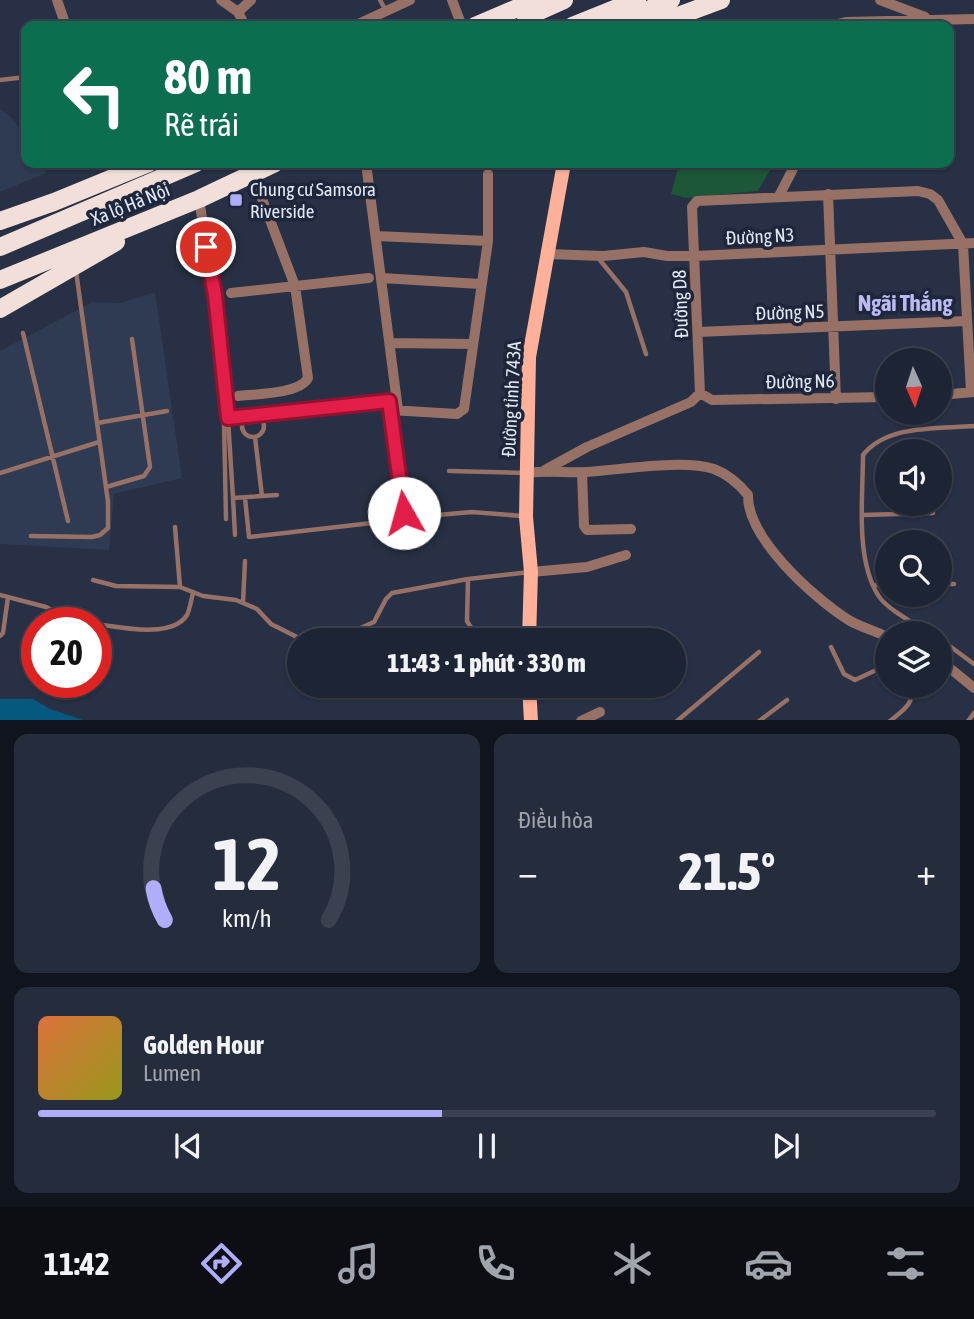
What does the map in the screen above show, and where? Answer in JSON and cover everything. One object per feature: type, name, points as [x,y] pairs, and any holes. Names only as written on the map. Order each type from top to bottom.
[{"type":"highway","points":[[487,21],[536,0]]},
{"type":"highway","points":[[516,21],[564,0]]},
{"type":"highway","points":[[584,21],[637,0]]},
{"type":"highway","points":[[602,21],[652,0]]},
{"type":"highway","points":[[623,21],[671,0]]},
{"type":"highway","points":[[664,21],[721,0]]},
{"type":"highway","points":[[0,221],[54,202],[124,168]]},
{"type":"highway","name":"Xa lộ Hà Nội","points":[[106,202],[125,168]]},
{"type":"highway","points":[[130,168],[166,176]]},
{"type":"highway","name":"Xa lộ Hà Nội","points":[[0,247],[184,168]]},
{"type":"highway","name":"Xa lộ Hà Nội","points":[[0,280],[199,199],[266,168]]},
{"type":"highway","points":[[0,309],[75,267],[151,219]]},
{"type":"main road","points":[[685,21],[731,0]]},
{"type":"main road","name":"Đường tỉnh 743A","points":[[529,628],[531,572],[526,517],[529,357],[563,168]]},
{"type":"main road","points":[[529,698],[530,720]]},
{"type":"street","points":[[57,0],[64,21]]},
{"type":"street","points":[[220,0],[238,12],[242,21]]},
{"type":"street","points":[[238,12],[251,0]]},
{"type":"street","points":[[364,21],[410,0]]},
{"type":"street","points":[[452,0],[460,21]]},
{"type":"street","points":[[880,0],[934,20]]},
{"type":"street","points":[[890,21],[974,19]]},
{"type":"street","points":[[367,168],[390,343],[394,410],[457,414],[462,412],[488,241],[488,174]]},
{"type":"street","points":[[793,168],[779,196],[918,191],[930,194],[938,200],[969,244],[967,321],[972,392],[952,394]]},
{"type":"street","points":[[238,397],[295,389],[306,383],[308,378],[295,286],[253,175]]},
{"type":"street","points":[[828,194],[836,399]]},
{"type":"street","name":"Đường D8","points":[[700,393],[692,207],[697,201],[779,196]]},
{"type":"street","points":[[199,199],[215,295],[228,418]]},
{"type":"street","points":[[376,236],[488,241]]},
{"type":"street","name":"Đường N3","points":[[547,254],[597,256],[645,251],[667,256],[695,256],[969,244]]},
{"type":"street","points":[[231,293],[369,278]]},
{"type":"street","points":[[382,278],[480,284]]},
{"type":"street","name":"Đường N5","points":[[698,332],[967,321]]},
{"type":"street","points":[[390,343],[473,344]]},
{"type":"street","points":[[544,471],[587,447],[691,402],[700,393]]},
{"type":"street","name":"Đường N6","points":[[700,393],[712,400],[875,397]]},
{"type":"street","points":[[527,473],[582,473],[698,466],[725,474],[748,495],[748,508],[759,533],[793,574],[821,601],[850,621],[875,631]]},
{"type":"street","points":[[582,473],[586,530],[631,529]]},
{"type":"street","points":[[531,572],[587,567],[626,555]]},
{"type":"street","points":[[952,670],[974,688]]},
{"type":"street","points":[[581,720],[600,712]]},
{"type":"lane","points":[[380,0],[386,10]]},
{"type":"lane","points":[[0,80],[21,78]]},
{"type":"lane","points":[[597,256],[626,292],[646,354]]},
{"type":"lane","points":[[31,536],[92,537],[100,535],[108,528],[106,487],[75,267]]},
{"type":"lane","points":[[23,333],[68,521]]},
{"type":"lane","points":[[106,487],[144,476],[150,467],[132,339]]},
{"type":"lane","points":[[226,519],[223,422],[228,418],[389,401],[394,410],[404,513],[398,520],[249,537],[245,498]]},
{"type":"lane","points":[[97,423],[167,411]]},
{"type":"lane","points":[[253,415],[262,420],[264,427],[261,434],[255,437],[248,436],[242,428],[243,421],[253,415]]},
{"type":"lane","points":[[228,418],[234,535]]},
{"type":"lane","points":[[912,621],[878,597],[874,585],[861,540],[863,455],[870,446],[884,438],[909,432],[974,426]]},
{"type":"lane","points":[[255,437],[262,496]]},
{"type":"lane","points":[[0,473],[99,442]]},
{"type":"lane","points":[[449,471],[527,473]]},
{"type":"lane","points":[[233,498],[277,495]]},
{"type":"lane","points":[[426,516],[472,512],[526,517]]},
{"type":"lane","points":[[863,515],[875,515]]},
{"type":"lane","points":[[175,527],[180,587]]},
{"type":"lane","points":[[243,603],[245,561]]},
{"type":"lane","points":[[361,628],[374,622],[392,593],[468,579],[531,572]]},
{"type":"lane","points":[[468,579],[467,621],[471,628]]},
{"type":"lane","points":[[93,580],[116,586],[180,587],[193,593],[243,603],[257,609],[271,624],[287,632]]},
{"type":"lane","points":[[112,626],[159,630],[168,627],[186,615],[193,593]]},
{"type":"lane","points":[[0,595],[46,607]]},
{"type":"lane","points":[[0,636],[3,633],[8,597]]},
{"type":"lane","points":[[831,647],[844,674],[855,680],[875,671]]},
{"type":"lane","points":[[952,648],[974,664]]},
{"type":"lane","points":[[677,720],[758,652]]},
{"type":"lane","points":[[890,720],[908,706],[912,698]]},
{"type":"lane","points":[[759,720],[787,700]]},
{"type":"lane","points":[[968,720],[974,713]]},
{"type":"shaded area","points":[[0,109],[11,117],[21,132],[21,168],[44,168],[46,173],[0,192]]},
{"type":"shaded area","points":[[155,292],[182,478],[114,494],[109,550],[0,544],[0,351],[92,302],[121,303]]},
{"type":"green space","points":[[678,168],[771,168],[758,191],[686,198],[671,194]]},
{"type":"water","points":[[0,699],[33,699],[50,709],[83,720],[0,720]]},
{"type":"place","name":"Chung cư Samsora Riverside","points":[[236,200]]},
{"type":"district","name":"Ngãi Thắng","points":[[905,303]]},
{"type":"route","points":[[206,247],[215,295],[228,418],[389,401],[404,513]]}]
